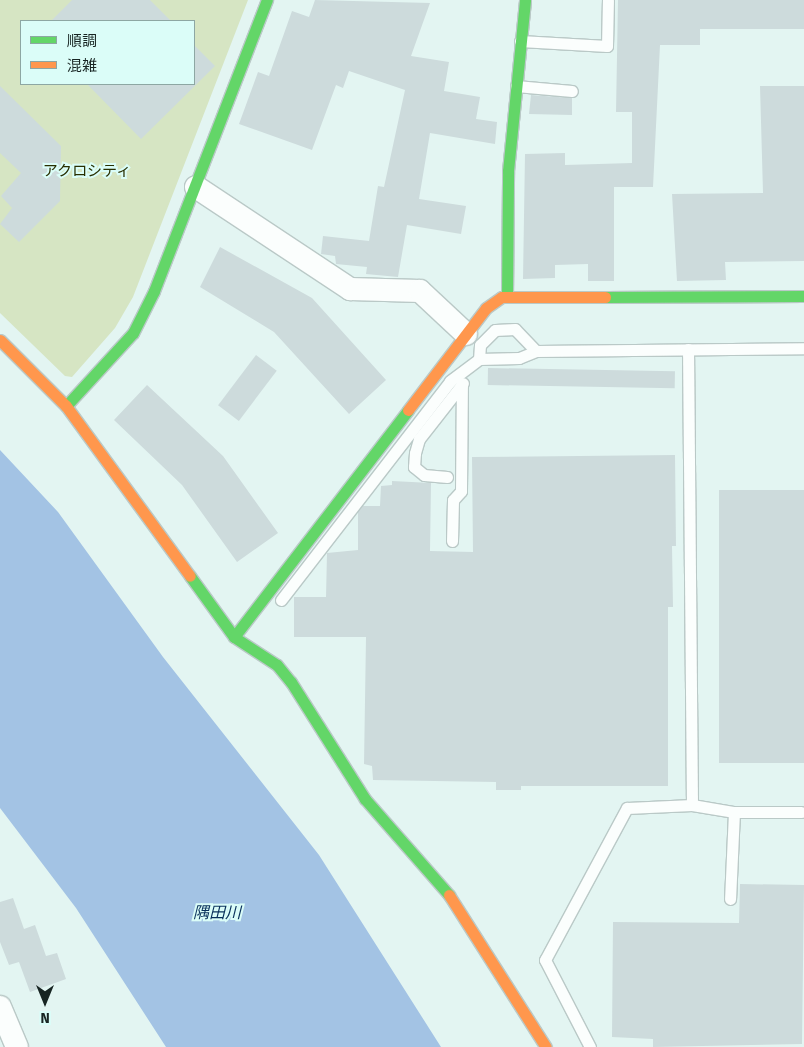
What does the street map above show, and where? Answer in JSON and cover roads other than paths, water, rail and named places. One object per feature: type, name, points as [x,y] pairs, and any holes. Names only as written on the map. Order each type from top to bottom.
[{"type":"street","points":[[66,406],[133,333],[196,187],[267,0]]},
{"type":"street","points":[[507,297],[515,86],[525,0]]},
{"type":"street","points":[[196,187],[350,289],[420,291],[466,334]]},
{"type":"street","points":[[234,637],[486,308],[507,297],[804,296]]},
{"type":"street","points":[[0,340],[66,406],[234,637],[277,665],[365,798],[457,905],[546,1047]]},
{"type":"street","points":[[0,1007],[17,1047]]},
{"type":"lane","points":[[520,41],[607,46],[608,0]]},
{"type":"lane","points":[[515,86],[572,91]]},
{"type":"lane","points":[[447,477],[424,475],[414,467],[415,453],[419,440],[462,385],[467,372],[479,359],[480,345],[495,330],[515,329],[536,351]]},
{"type":"lane","points":[[479,359],[519,358],[536,351],[804,348]]},
{"type":"lane","points":[[688,349],[692,805]]},
{"type":"lane","points":[[281,600],[450,380],[467,372]]},
{"type":"lane","points":[[452,541],[453,500],[461,491],[462,385]]},
{"type":"lane","points":[[590,1047],[545,960],[627,808],[692,805],[734,812],[801,812]]},
{"type":"lane","points":[[730,899],[734,812]]},
{"type":"water","name":"隅田川","points":[[0,450],[58,512],[163,657],[319,855],[441,1047],[166,1047],[76,908],[0,808]]},
{"type":"park label","name":"アクロシティ","points":[[87,172]]}]
